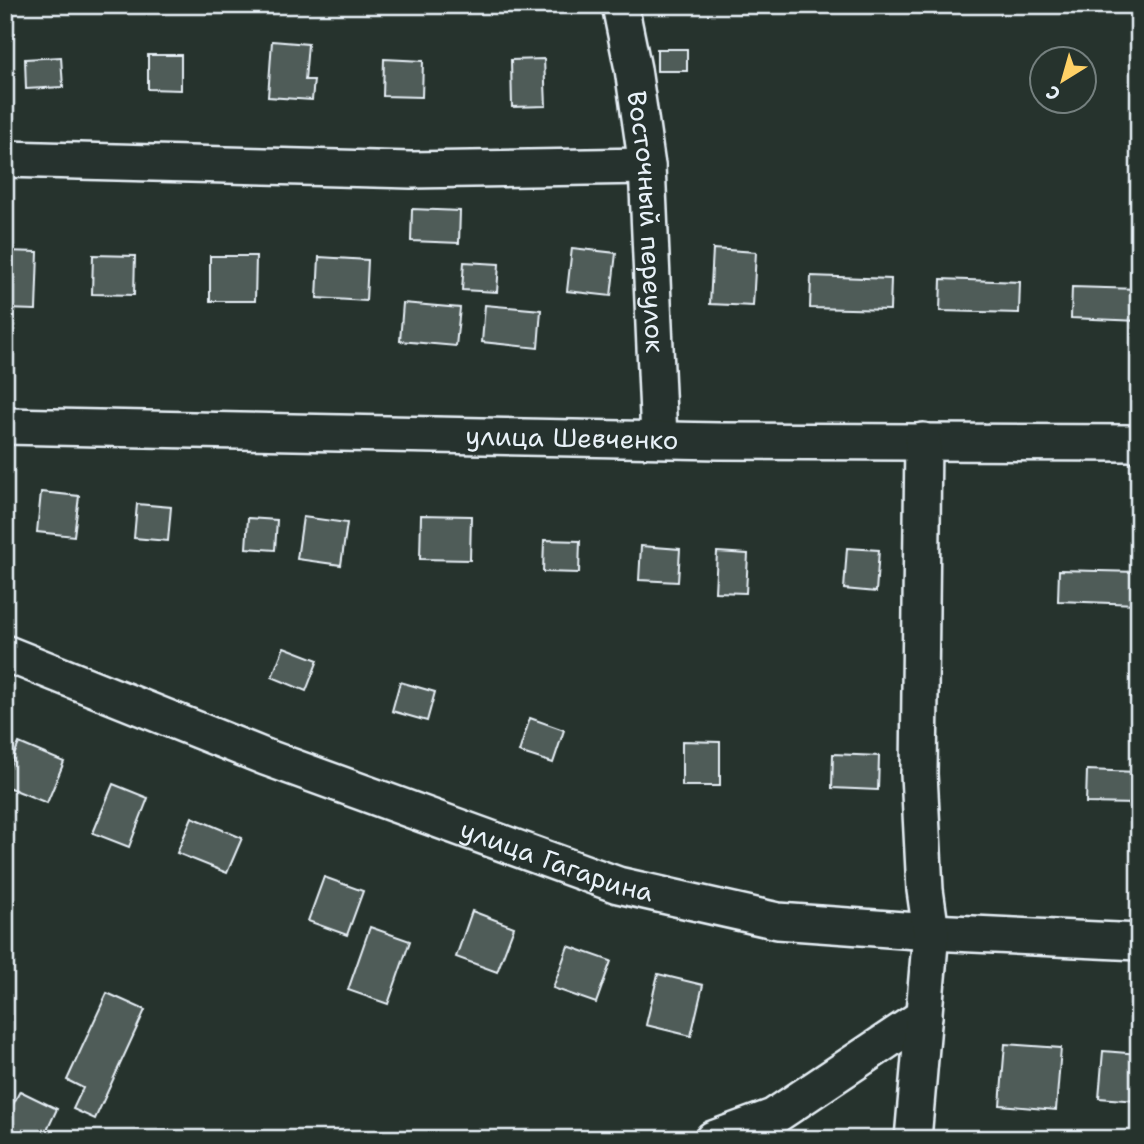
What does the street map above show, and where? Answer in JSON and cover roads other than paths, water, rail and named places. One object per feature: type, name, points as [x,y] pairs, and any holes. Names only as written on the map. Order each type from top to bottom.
[{"type":"street","name":"Восточный переулок","points":[[620,5],[633,69],[647,166],[659,439]]},
{"type":"street","points":[[5,159],[411,170],[647,166]]},
{"type":"street","name":"улица Шевченко","points":[[5,426],[659,439],[1139,443]]},
{"type":"street","points":[[913,1139],[931,932],[925,890],[919,774],[923,441]]},
{"type":"street","name":"улица Гагарина","points":[[5,653],[265,757],[618,886],[778,921],[1139,942]]},
{"type":"street","points":[[713,1139],[773,1117],[924,1016]]}]
